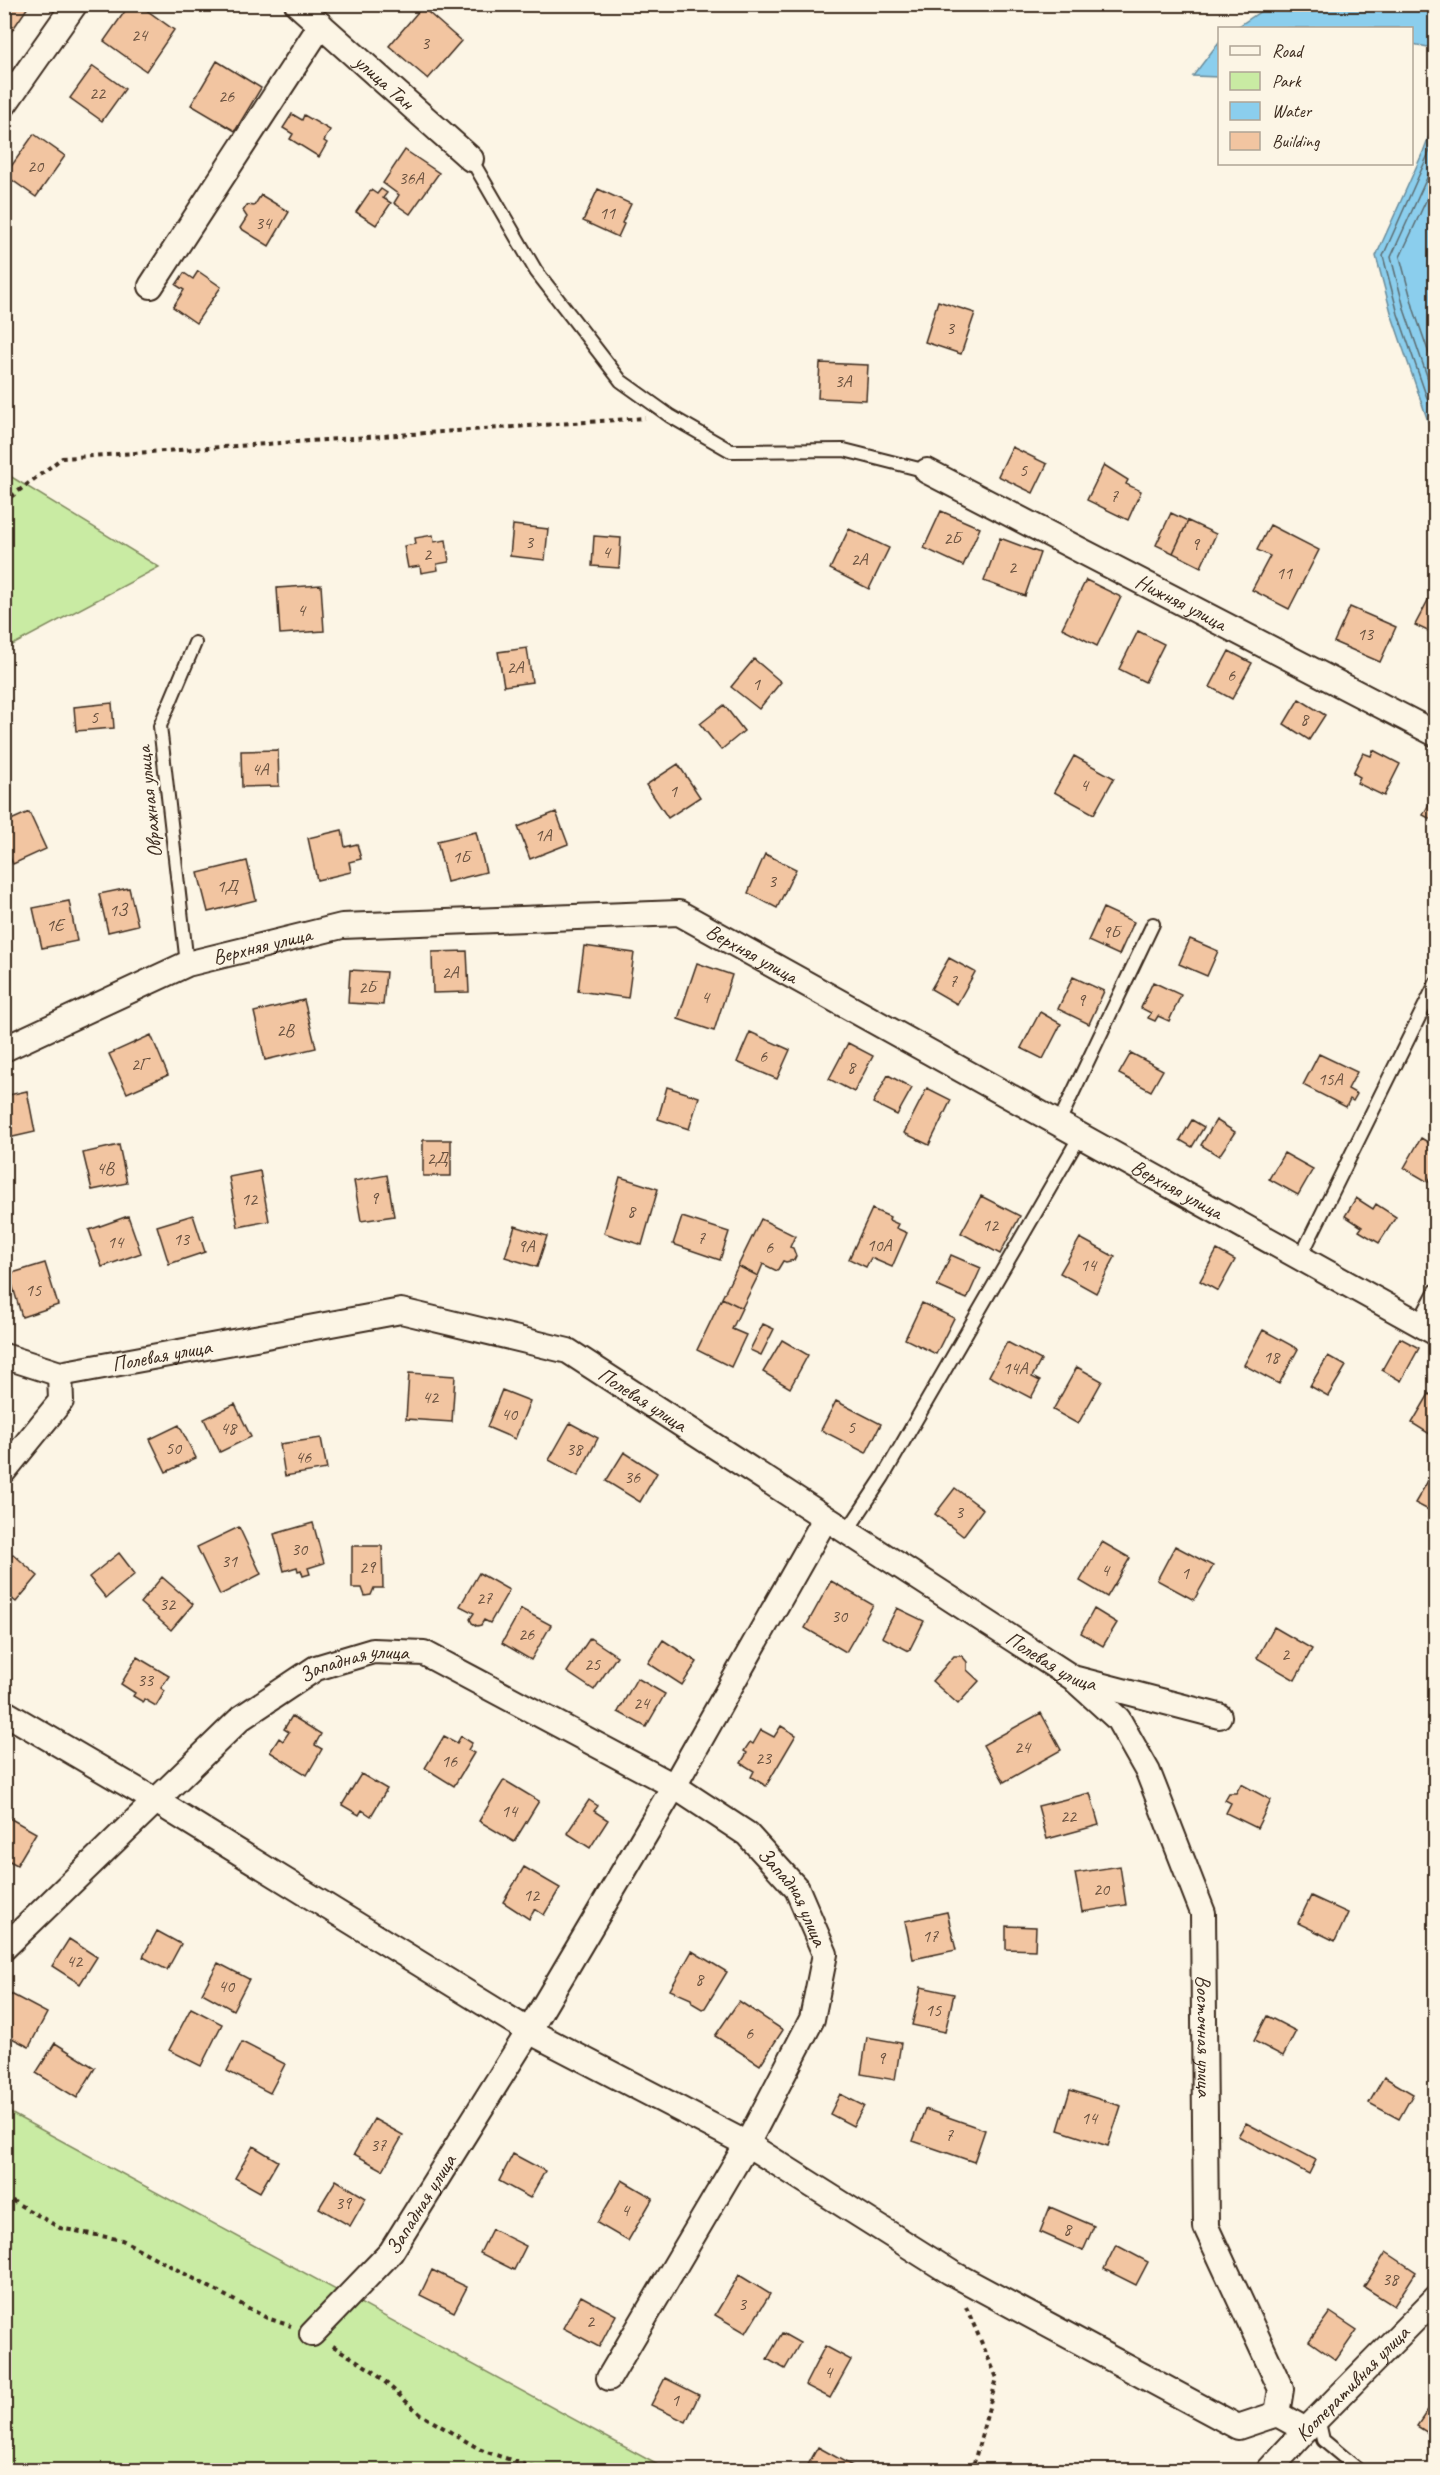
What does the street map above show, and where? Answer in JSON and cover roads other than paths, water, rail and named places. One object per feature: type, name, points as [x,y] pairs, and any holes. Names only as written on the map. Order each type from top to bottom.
[{"type":"street","points":[[4,105],[75,4]]},
{"type":"street","name":"улица Тан","points":[[297,4],[471,159]]},
{"type":"street","points":[[151,286],[321,25]]},
{"type":"street","name":"Нижняя улица","points":[[927,471],[1436,734]]},
{"type":"street","name":"Верхняя улица","points":[[4,1049],[187,964],[342,926],[679,913],[1427,1328]]},
{"type":"street","name":"Полевая улица","points":[[4,1356],[60,1374],[401,1311],[568,1351],[1073,1678],[1219,1716]]},
{"type":"street","points":[[4,1471],[61,1401],[60,1374]]},
{"type":"street","name":"Западная улица","points":[[312,2334],[391,2252],[529,2031],[674,1786],[825,1519]]},
{"type":"street","name":"Западная улица","points":[[4,1948],[242,1718],[316,1668],[373,1651],[424,1653],[674,1786],[747,1834],[797,1889],[825,1954],[812,2019],[747,2144],[609,2378]]},
{"type":"street","name":"Восточная улица","points":[[1073,1678],[1118,1719],[1148,1772],[1203,1913],[1206,2228],[1281,2389],[1277,2414]]},
{"type":"street","points":[[4,1712],[156,1801],[529,2031],[747,2144],[950,2272],[1238,2427],[1277,2414],[1312,2424]]},
{"type":"street","name":"Кооперативная улица","points":[[1269,2470],[1436,2298]]},
{"type":"lane","points":[[471,159],[536,271],[621,381],[670,416],[731,451],[844,450],[927,471]]},
{"type":"lane","name":"Овражная улица","points":[[187,964],[160,726],[195,643]]},
{"type":"lane","points":[[1058,1124],[1153,924]]},
{"type":"lane","points":[[1300,1258],[1436,983]]},
{"type":"lane","points":[[846,1533],[889,1467],[1080,1136]]},
{"type":"lane","points":[[1427,1328],[1436,1290]]},
{"type":"lane","points":[[1312,2424],[1323,2440],[1359,2470]]},
{"type":"water","points":[[1270,5],[1435,5],[1435,56],[1433,48],[1413,44],[1413,27],[1237,27]]},
{"type":"water","points":[[1218,43],[1218,77],[1193,76]]},
{"type":"water","points":[[1435,120],[1435,432],[1430,427],[1392,316],[1376,256]]}]
